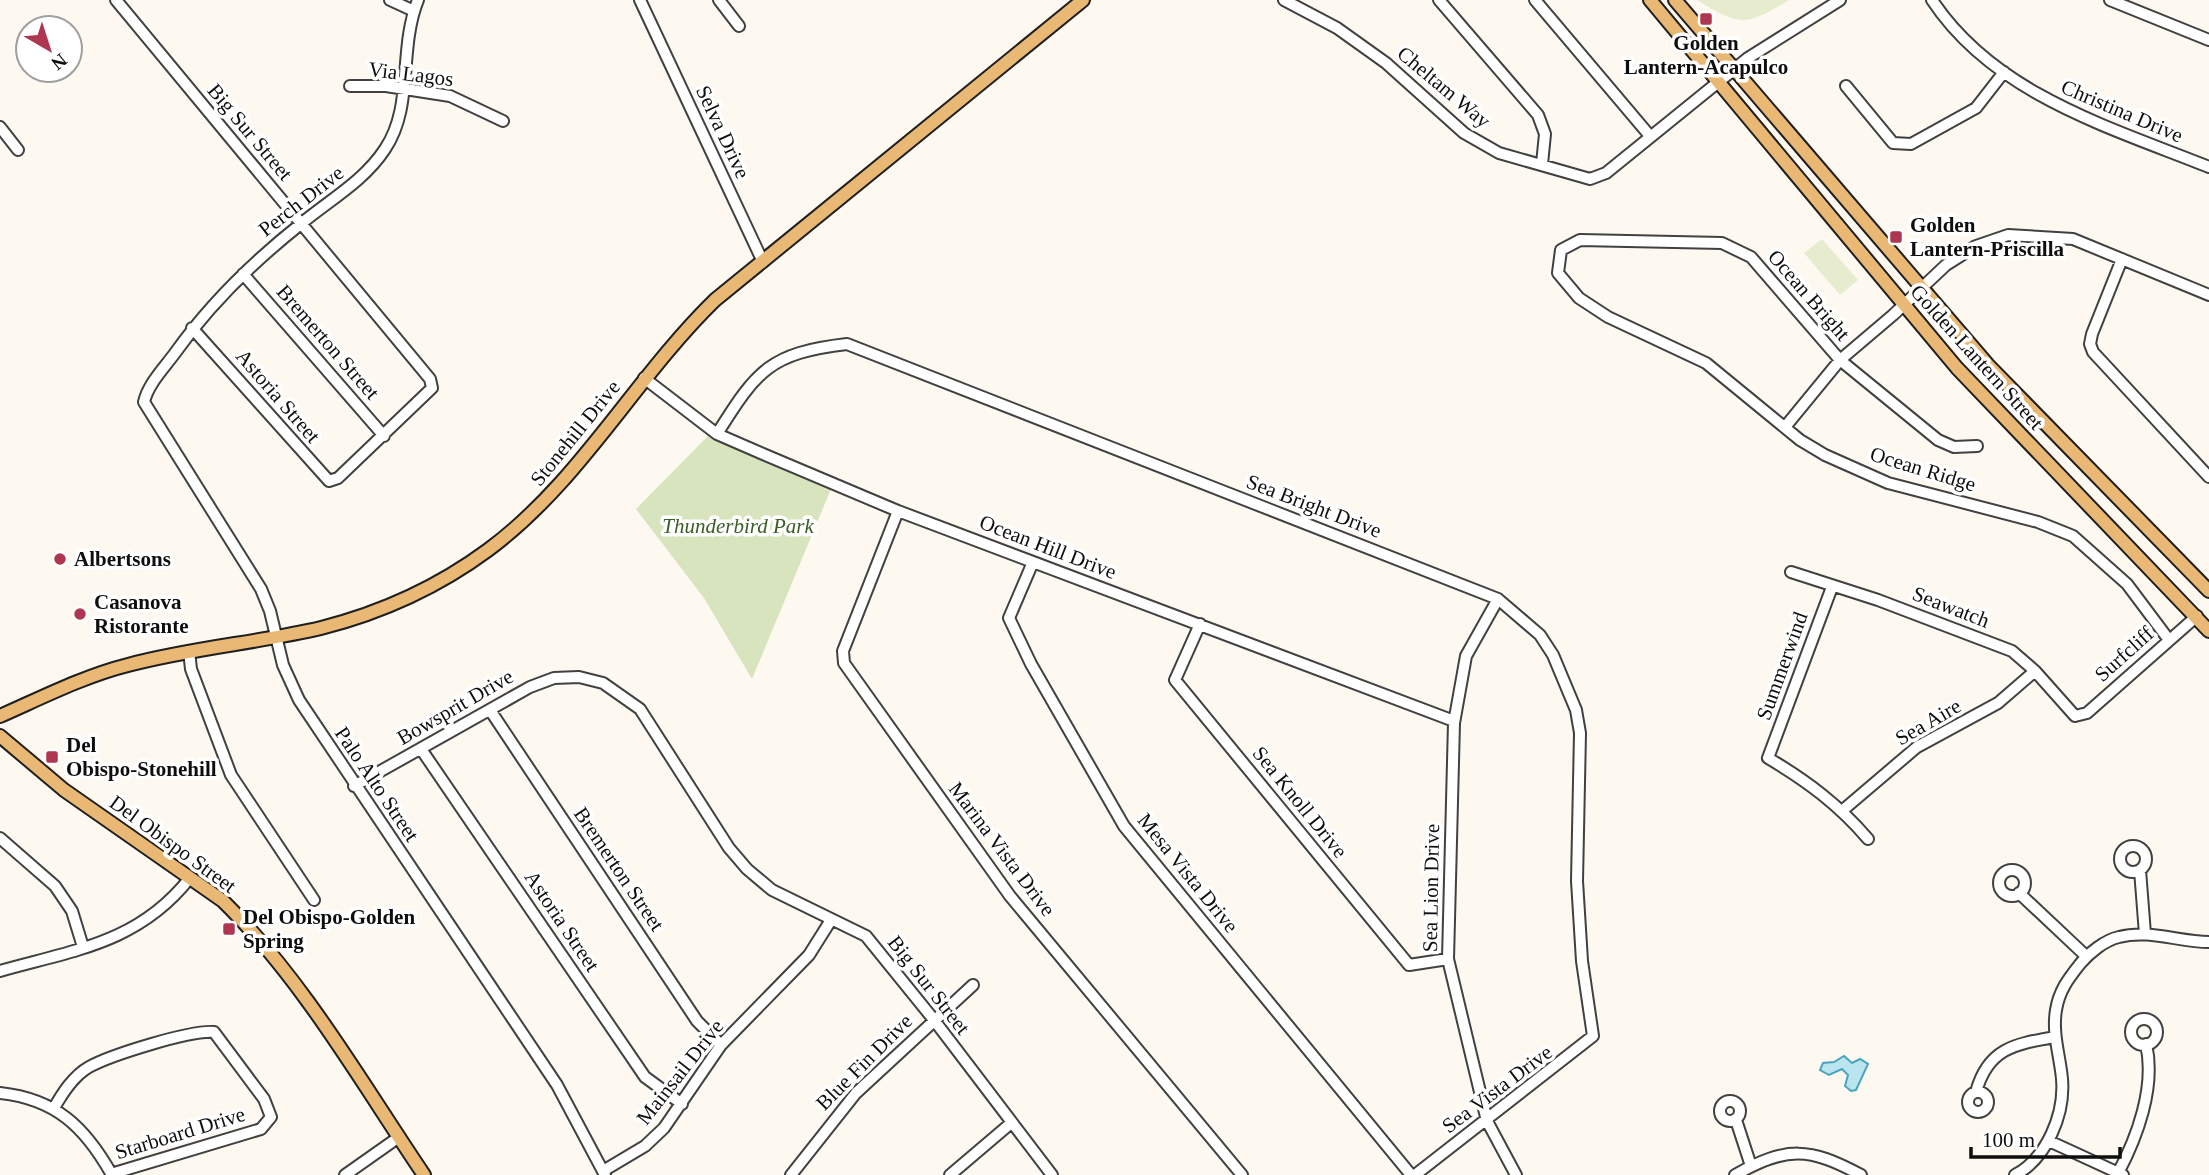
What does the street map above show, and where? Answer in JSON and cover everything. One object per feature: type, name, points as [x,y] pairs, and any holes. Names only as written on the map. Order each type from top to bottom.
[{"type":"main road","name":"Stonehill Drive","points":[[0,716],[126,665],[318,628],[365,615],[416,593],[486,551],[547,499],[578,465],[685,329],[762,262],[1083,0]]},
{"type":"main road","name":"Golden Lantern Street","points":[[1650,0],[1904,305],[1996,410],[2209,631]]},
{"type":"main road","name":"Golden Lantern Street","points":[[1675,0],[2010,389],[2209,591]]},
{"type":"main road","name":"Del Obispo Street","points":[[0,736],[64,790],[223,901],[266,948],[340,1047],[424,1175]]},
{"type":"street","name":"Big Sur Street","points":[[116,0],[430,379],[432,388],[384,436]]},
{"type":"street","points":[[390,0],[416,6]]},
{"type":"street","name":"Selva Drive","points":[[640,0],[762,262]]},
{"type":"street","points":[[719,0],[739,26]]},
{"type":"street","name":"Cheltam Way","points":[[1284,0],[1337,28],[1386,63],[1464,133],[1499,153],[1590,179],[1606,173],[1650,136]]},
{"type":"street","points":[[1439,0],[1538,115],[1545,134],[1542,164]]},
{"type":"street","points":[[1535,0],[1650,136],[1733,70],[1840,0]]},
{"type":"street","name":"Christina Drive","points":[[1932,0],[1951,29],[2004,72],[2054,105],[2209,167]]},
{"type":"street","points":[[2110,0],[2209,40]]},
{"type":"street","name":"Perch Drive","points":[[144,402],[150,387],[192,328],[243,274],[301,223],[368,173],[387,147],[401,119],[407,35],[416,6]]},
{"type":"street","points":[[1846,86],[1893,143],[1911,144],[1976,108],[2004,72]]},
{"type":"street","name":"Via Lagos","points":[[350,86],[386,86],[403,91],[450,96],[503,121]]},
{"type":"street","points":[[0,127],[18,150]]},
{"type":"street","points":[[1785,427],[1840,360],[1946,265],[1976,246],[2008,235],[2073,239],[2209,295]]},
{"type":"street","name":"Ocean Bright","points":[[1557,266],[1561,250],[1580,240],[1722,243],[1739,248],[1751,257],[1840,360],[1938,440],[1954,447],[1977,446]]},
{"type":"street","points":[[2122,259],[2090,344],[2100,362],[2209,477]]},
{"type":"street","name":"Ocean Ridge","points":[[1557,266],[1566,286],[1597,311],[1706,363],[1785,427],[1825,455],[1888,483],[2065,531],[2085,544],[2127,584],[2169,640]]},
{"type":"street","name":"Bremerton Street","points":[[243,274],[384,436]]},
{"type":"street","name":"Astoria Street","points":[[192,328],[329,481],[338,478],[384,436]]},
{"type":"street","name":"Sea Bright Drive","points":[[717,434],[745,390],[771,365],[796,351],[847,345],[1498,599],[1540,635],[1553,655],[1576,710],[1580,733],[1577,881],[1582,961],[1594,1027]]},
{"type":"street","name":"Ocean Hill Drive","points":[[644,378],[717,434],[898,511],[1454,722]]},
{"type":"street","name":"Palo Alto Street","points":[[144,402],[261,589],[282,665],[299,700],[354,786],[557,1084],[604,1173]]},
{"type":"street","name":"Marina Vista Drive","points":[[898,511],[843,651],[844,663],[1010,896],[1242,1175]]},
{"type":"street","name":"Mesa Vista Drive","points":[[1033,562],[1009,618],[1031,664],[1124,825],[1413,1175]]},
{"type":"street","name":"Seawatch","points":[[1791,572],[1878,600],[2012,651],[2035,671],[2075,716]]},
{"type":"street","name":"Summerwind","points":[[1832,587],[1768,758],[1806,781],[1843,810]]},
{"type":"street","name":"Sea Lion Drive","points":[[1498,599],[1466,656],[1454,722],[1448,959],[1487,1121],[1517,1175]]},
{"type":"street","name":"Surfcliff","points":[[2075,716],[2087,713],[2197,616]]},
{"type":"street","name":"Sea Knoll Drive","points":[[1200,624],[1175,680],[1409,965],[1448,959]]},
{"type":"street","points":[[189,651],[191,669],[231,775],[314,900]]},
{"type":"street","name":"Sea Aire","points":[[1843,810],[1917,747],[1997,703],[2035,671]]},
{"type":"street","name":"Big Sur Street","points":[[579,677],[603,683],[640,709],[729,848],[747,870],[772,890],[866,936],[1052,1175]]},
{"type":"street","name":"Bowsprit Drive","points":[[354,786],[530,687],[555,678],[579,677]]},
{"type":"street","name":"Bremerton Street","points":[[490,710],[697,1021],[722,1045]]},
{"type":"street","name":"Astoria Street","points":[[421,749],[645,1077],[682,1104]]},
{"type":"street","points":[[1843,810],[1868,839]]},
{"type":"street","points":[[0,838],[55,886],[72,911],[83,947]]},
{"type":"street","points":[[2140,870],[2145,933]]},
{"type":"street","points":[[0,971],[122,936],[144,923],[189,879]]},
{"type":"street","points":[[2019,893],[2086,956]]},
{"type":"street","name":"Mainsail Drive","points":[[604,1173],[645,1146],[682,1104],[722,1045],[809,955],[831,920]]},
{"type":"street","points":[[2015,1175],[2049,1142],[2059,1112],[2063,1081],[2055,1037],[2056,1010],[2063,985],[2086,956],[2117,937],[2145,933],[2209,942]]},
{"type":"street","name":"Blue Fin Drive","points":[[791,1175],[844,1106],[973,985]]},
{"type":"street","name":"Sea Vista Drive","points":[[1413,1175],[1588,1043],[1593,1037],[1594,1027]]},
{"type":"street","name":"Starboard Drive","points":[[54,1108],[65,1089],[88,1067],[195,1031],[214,1032],[264,1099],[271,1117],[261,1129],[112,1175]]},
{"type":"street","points":[[1976,1092],[1982,1073],[2001,1053],[2014,1045],[2055,1037]]},
{"type":"street","points":[[2049,1142],[2120,1174],[2141,1116],[2151,1064],[2146,1044]]},
{"type":"street","points":[[0,1093],[41,1100],[54,1108],[94,1144],[112,1175]]},
{"type":"street","points":[[1736,1120],[1751,1166]]},
{"type":"street","points":[[950,1175],[1010,1124]]},
{"type":"street","points":[[345,1175],[399,1137]]},
{"type":"street","points":[[1735,1175],[1751,1166],[1793,1151],[1832,1159],[1861,1175]]},
{"type":"green space","points":[[1697,0],[1789,0],[1763,15],[1743,20],[1724,15]]},
{"type":"green space","points":[[1822,239],[1858,280],[1840,295],[1804,253]]},
{"type":"green space","name":"Thunderbird Park","points":[[709,435],[831,489],[752,679],[704,598],[636,509]]},
{"type":"water","points":[[1844,1056],[1852,1063],[1860,1059],[1868,1064],[1856,1090],[1851,1091],[1845,1086],[1848,1075],[1842,1069],[1829,1075],[1820,1070],[1823,1063],[1834,1062]]},
{"type":"place","name":"Golden Lantern-Acapulco","points":[[1706,19]]},
{"type":"place","name":"Golden Lantern-Priscilla","points":[[1896,237]]},
{"type":"place","name":"Albertsons","points":[[60,559]]},
{"type":"place","name":"Casanova Ristorante","points":[[80,614]]},
{"type":"place","name":"Del Obispo-Stonehill","points":[[52,757]]},
{"type":"place","name":"Del Obispo-Golden Spring","points":[[229,929]]}]
